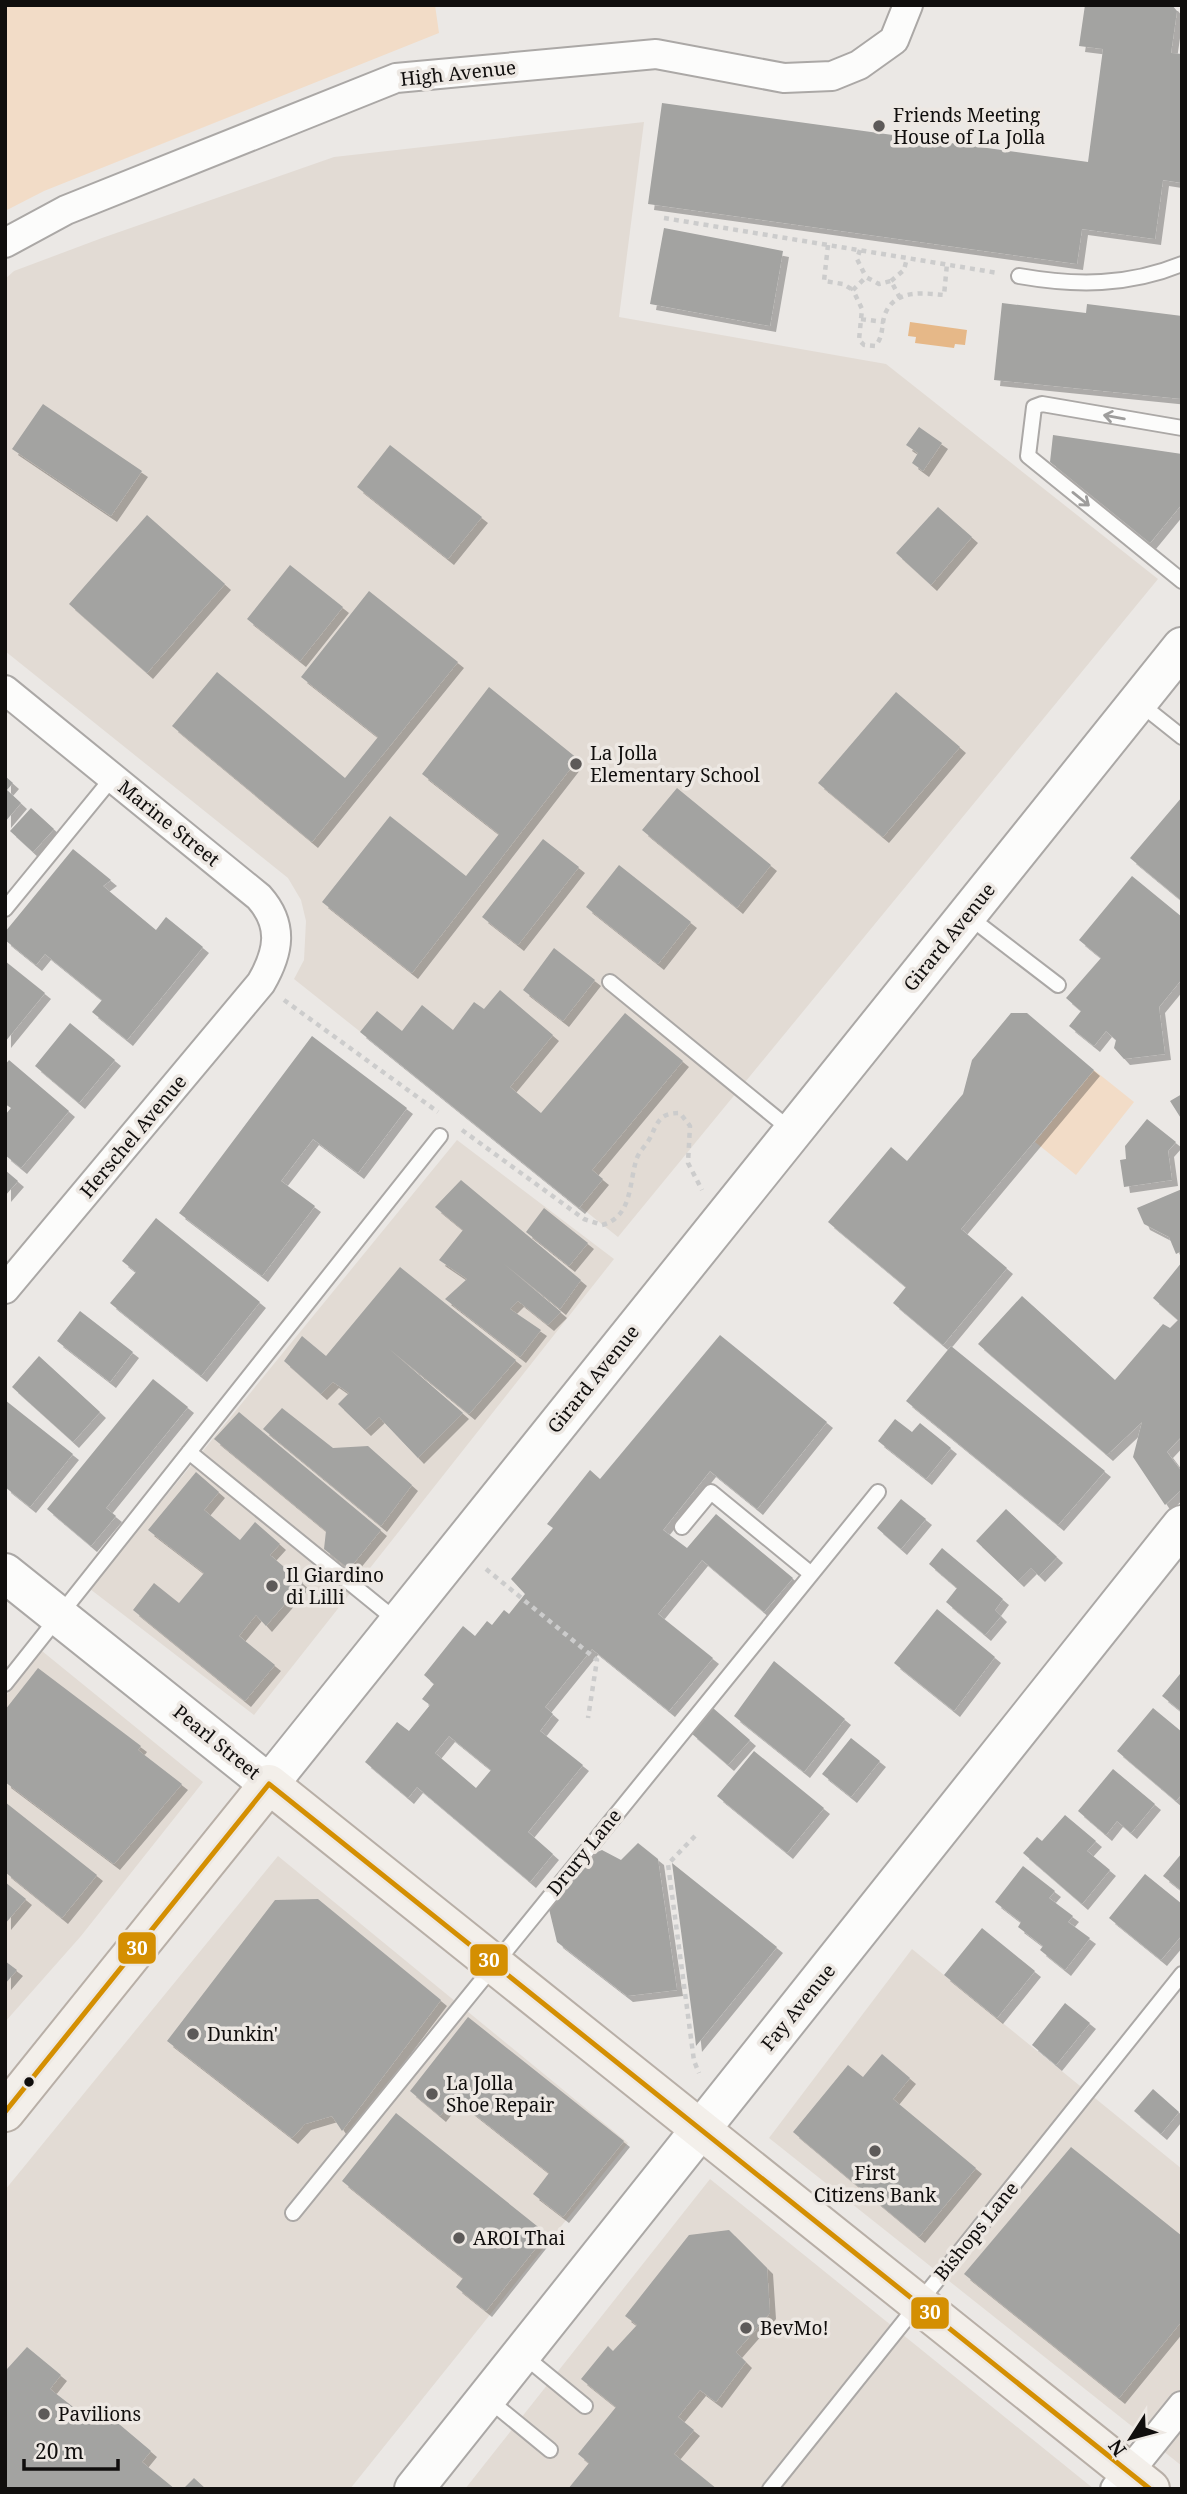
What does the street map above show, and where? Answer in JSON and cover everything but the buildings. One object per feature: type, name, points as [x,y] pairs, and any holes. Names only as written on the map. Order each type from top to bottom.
[{"type":"main road","name":"Pearl Street","points":[[269,1784],[918,2304],[1131,2483]]},
{"type":"main road","name":"Girard Avenue","points":[[5,2112],[269,1784]]},
{"type":"street","name":"High Avenue","points":[[5,243],[66,209],[396,78],[656,54],[784,78],[832,76],[859,65],[894,40],[908,5]]},
{"type":"street","name":"Girard Avenue","points":[[269,1784],[1182,647]]},
{"type":"street","name":"Marine Street","points":[[5,691],[259,897],[271,910],[277,944],[272,963],[261,983]]},
{"type":"street","name":"Herschel Avenue","points":[[5,1289],[261,983]]},
{"type":"street","name":"Fay Avenue","points":[[414,2489],[1182,1525]]},
{"type":"street","name":"Pearl Street","points":[[5,1573],[269,1784]]},
{"type":"street","points":[[1131,2483],[1182,2406]]},
{"type":"lane","points":[[1020,276],[1064,284],[1106,283],[1154,275],[1182,264]]},
{"type":"lane","points":[[1182,428],[1042,404],[1034,407],[1028,456],[1182,581]]},
{"type":"lane","points":[[1137,701],[1182,737]]},
{"type":"lane","points":[[5,909],[113,777]]},
{"type":"lane","points":[[967,915],[1058,985]]},
{"type":"lane","points":[[610,982],[793,1132]]},
{"type":"lane","points":[[5,1684],[440,1136]]},
{"type":"lane","points":[[189,1452],[399,1622]]},
{"type":"lane","points":[[682,1527],[711,1492],[810,1573]]},
{"type":"lane","name":"Drury Lane","points":[[293,2213],[877,1492]]},
{"type":"lane","name":"Bishops Lane","points":[[770,2489],[1182,1974]]},
{"type":"lane","points":[[522,2354],[585,2406]]},
{"type":"lane","points":[[486,2398],[550,2450]]},
{"type":"path","points":[[664,218],[1020,276]]},
{"type":"path","points":[[828,245],[824,281],[843,284],[853,290],[860,300],[859,340],[864,345],[875,346],[880,341],[885,314],[900,298],[919,292],[944,295],[947,264]]},
{"type":"path","points":[[860,250],[858,260],[866,277],[879,284],[891,281],[904,270],[907,258]]},
{"type":"path","points":[[853,290],[866,277]]},
{"type":"path","points":[[891,281],[900,298]]},
{"type":"path","points":[[861,319],[884,322]]},
{"type":"path","points":[[261,983],[439,1113]]},
{"type":"path","points":[[450,1121],[584,1219],[602,1225],[617,1216],[632,1194],[635,1162],[649,1142],[655,1123],[662,1116],[680,1114],[691,1126],[688,1145],[691,1172],[722,1220]]},
{"type":"path","points":[[459,1547],[597,1660],[588,1718]]},
{"type":"path","points":[[695,1836],[668,1864],[694,2061],[699,2073]]},
{"type":"shaded area","points":[[5,5],[435,5],[439,33],[44,191],[5,211]]},
{"type":"shaded area","name":"La Jolla Elementary School","points":[[644,122],[619,317],[886,364],[1158,579],[618,1237],[294,979],[304,960],[306,921],[301,900],[288,878],[5,651],[5,279],[14,271],[102,238],[334,157]]},
{"type":"shaded area","points":[[910,322],[967,330],[965,345],[955,344],[954,348],[915,343],[916,337],[908,336]]},
{"type":"shaded area","points":[[1094,1070],[1134,1102],[1076,1175],[1035,1142]]},
{"type":"shaded area","points":[[457,1140],[614,1259],[254,1715],[90,1589]]},
{"type":"shaded area","points":[[42,1651],[203,1782],[81,1936],[5,2022],[5,1697]]},
{"type":"shaded area","points":[[278,1856],[628,2143],[350,2489],[5,2489],[5,2190]]},
{"type":"shaded area","points":[[912,1949],[1182,2169],[1182,2466],[769,2138]]},
{"type":"shaded area","points":[[710,2179],[1094,2489],[465,2489]]},
{"type":"transit line","name":"30","points":[[269,1784],[1150,2489]]},
{"type":"transit line","name":"30","points":[[5,2112],[269,1784]]},
{"type":"place","name":"Friends Meeting House of La Jolla","points":[[879,126]]},
{"type":"place","name":"La Jolla Elementary School","points":[[576,764]]},
{"type":"place","name":"Il Giardino di Lilli","points":[[272,1586]]},
{"type":"place","name":"Dunkin'","points":[[193,2034]]},
{"type":"place","name":"La Jolla Shoe Repair","points":[[432,2094]]},
{"type":"place","name":"First Citizens Bank","points":[[875,2151]]},
{"type":"place","name":"AROI Thai","points":[[459,2238]]},
{"type":"place","name":"BevMo!","points":[[746,2328]]},
{"type":"place","name":"Pavilions","points":[[44,2414]]}]
